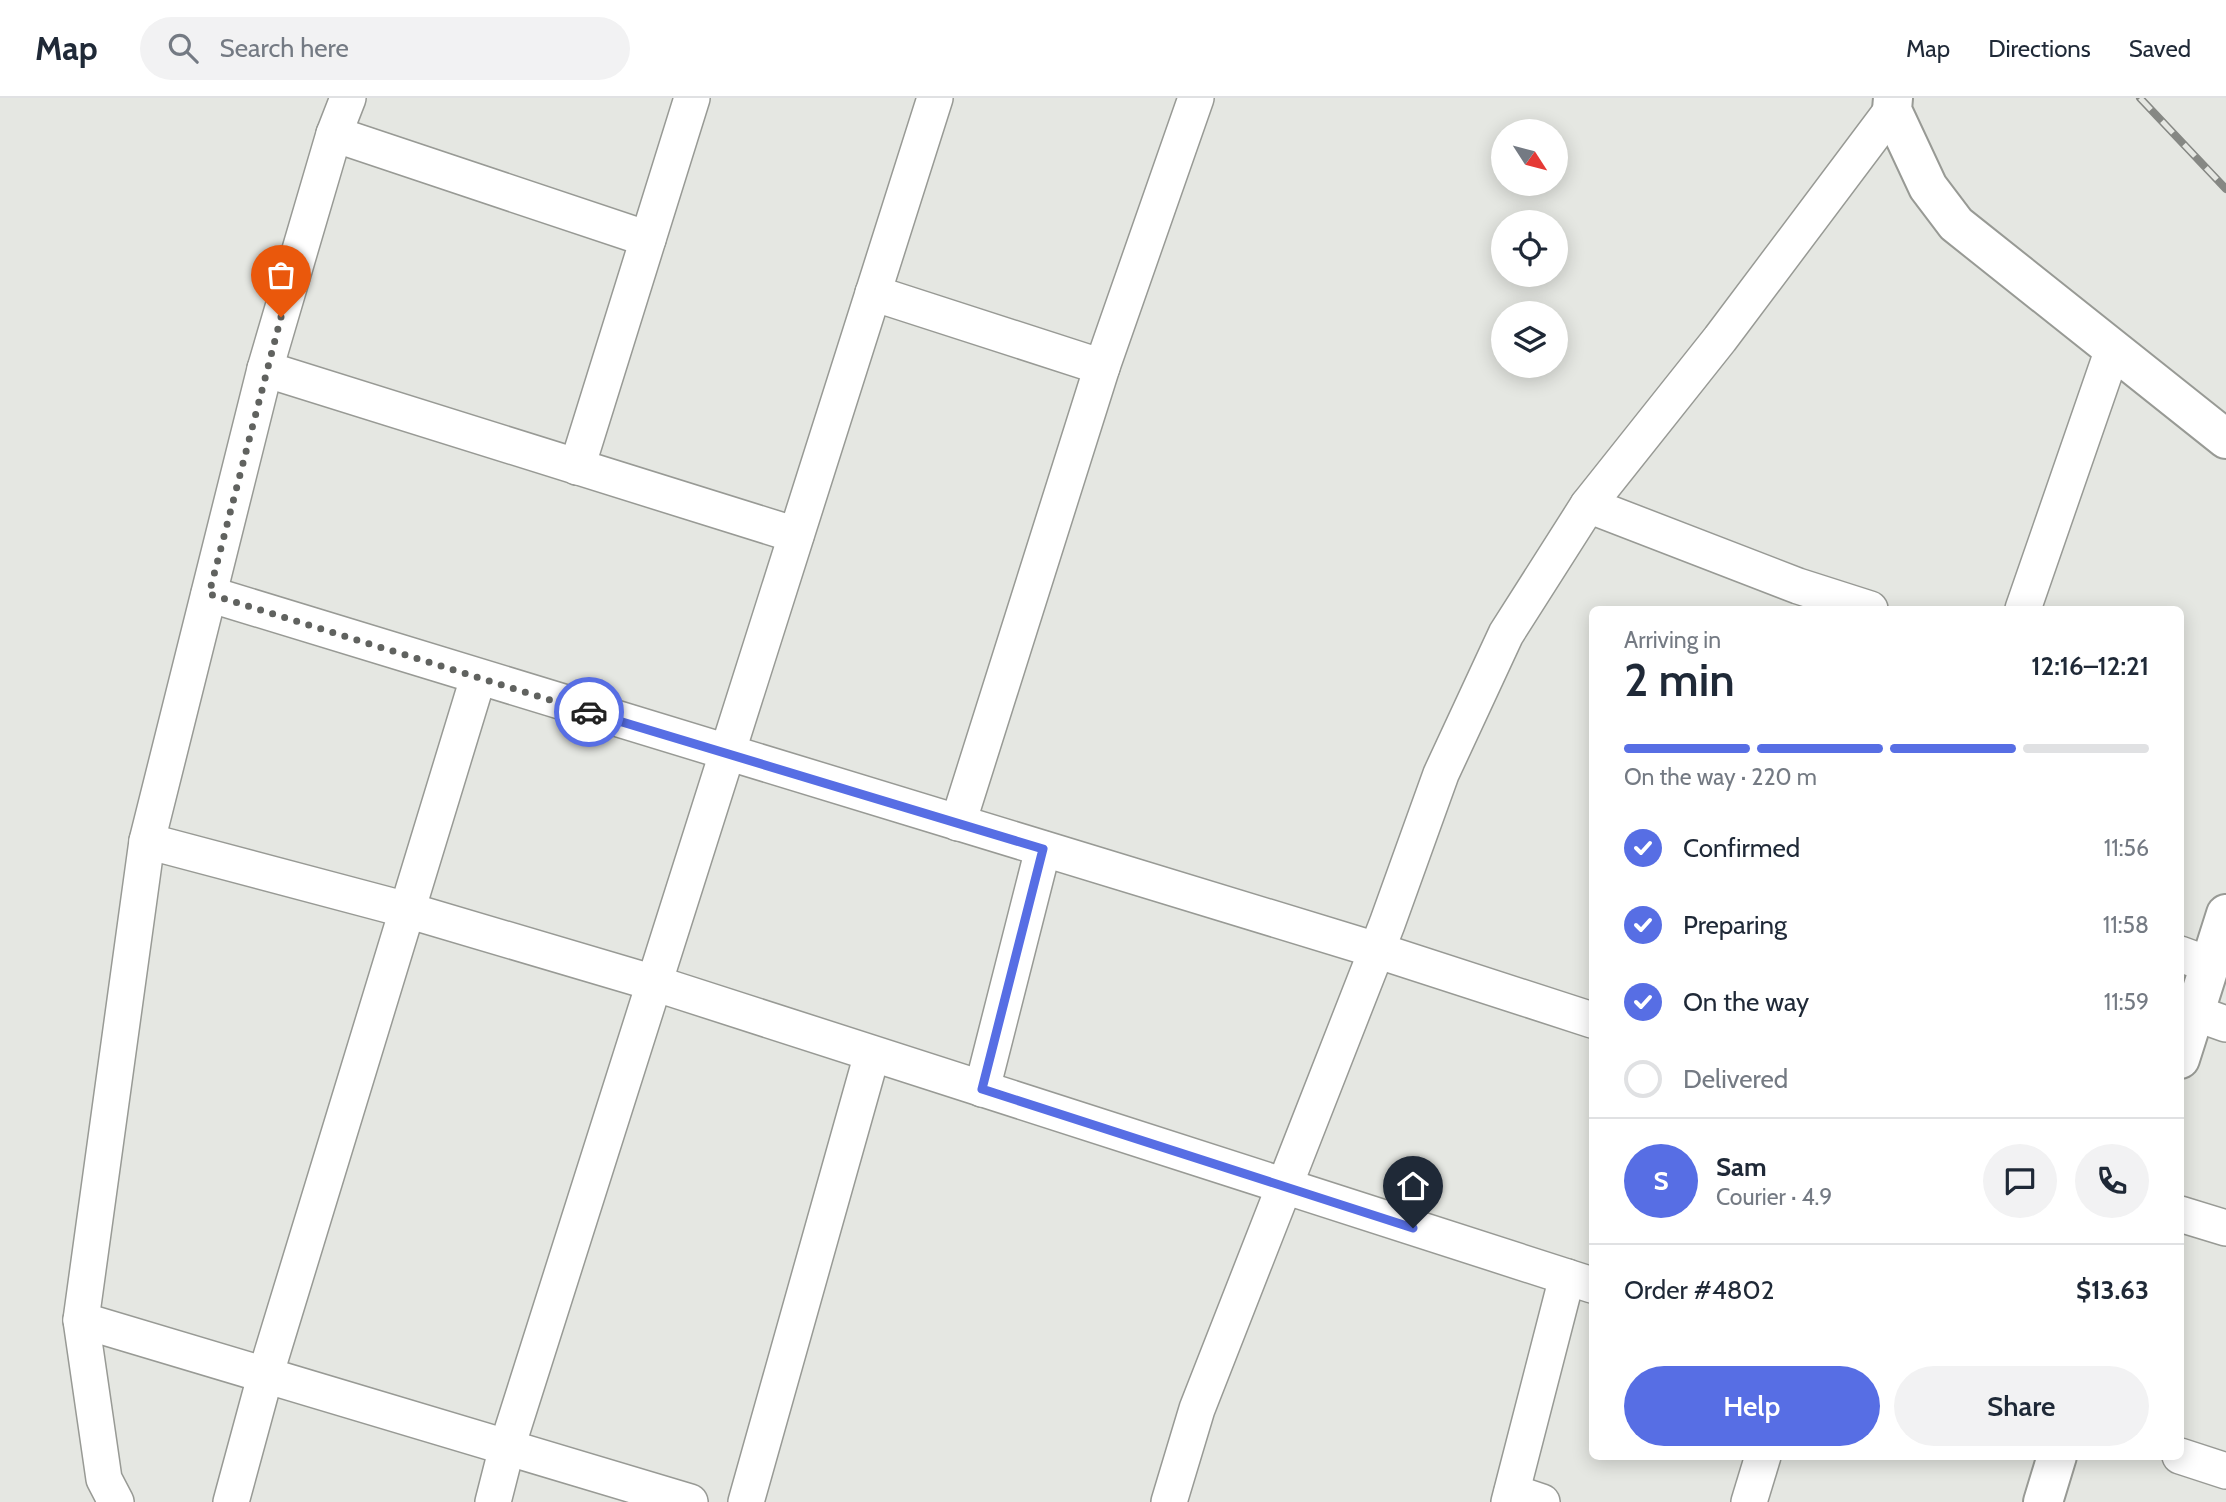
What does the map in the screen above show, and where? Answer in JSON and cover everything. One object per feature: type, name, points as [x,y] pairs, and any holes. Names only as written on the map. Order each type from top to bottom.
[{"type":"street","points":[[116,1502],[104,1479],[82,1320],[147,841],[265,369],[334,134],[348,98]]},
{"type":"street","points":[[577,467],[692,98]]},
{"type":"street","points":[[493,1502],[507,1447],[935,98]]},
{"type":"street","points":[[958,823],[1102,367],[1196,98]]},
{"type":"street","points":[[1892,104],[1928,187],[1956,224],[2226,439]]},
{"type":"street","points":[[1170,1502],[1197,1409],[1285,1187],[1441,774],[1506,635],[1588,505],[1720,339],[1892,104]]},
{"type":"street","points":[[334,134],[648,239]]},
{"type":"street","points":[[873,293],[1102,367]]},
{"type":"street","points":[[2024,606],[2113,349]]},
{"type":"street","points":[[265,369],[796,535]]},
{"type":"street","points":[[1588,505],[1794,597],[1851,606]]},
{"type":"street","points":[[209,594],[1376,950],[1589,1019]]},
{"type":"street","points":[[231,1502],[267,1373],[478,678]]},
{"type":"street","points":[[147,841],[407,911],[654,983],[1580,1281],[1521,1499]]},
{"type":"street","points":[[982,1089],[1043,849]]},
{"type":"street","points":[[2184,1054],[2210,1019],[2195,959],[2226,914]]},
{"type":"street","points":[[746,1502],[872,1054]]},
{"type":"street","points":[[2184,1215],[2226,1228]]},
{"type":"street","points":[[82,1320],[267,1373],[690,1502]]},
{"type":"street","points":[[2184,1457],[2226,1471]]},
{"type":"street","points":[[1749,1502],[1762,1460]]},
{"type":"street","points":[[2043,1502],[2056,1460]]},
{"type":"railway","points":[[2140,98],[2226,189]]},
{"type":"way so far","points":[[281,317],[265,369],[209,594],[589,712]]},
{"type":"route","points":[[589,712],[1043,849],[982,1089],[1413,1228]]}]
